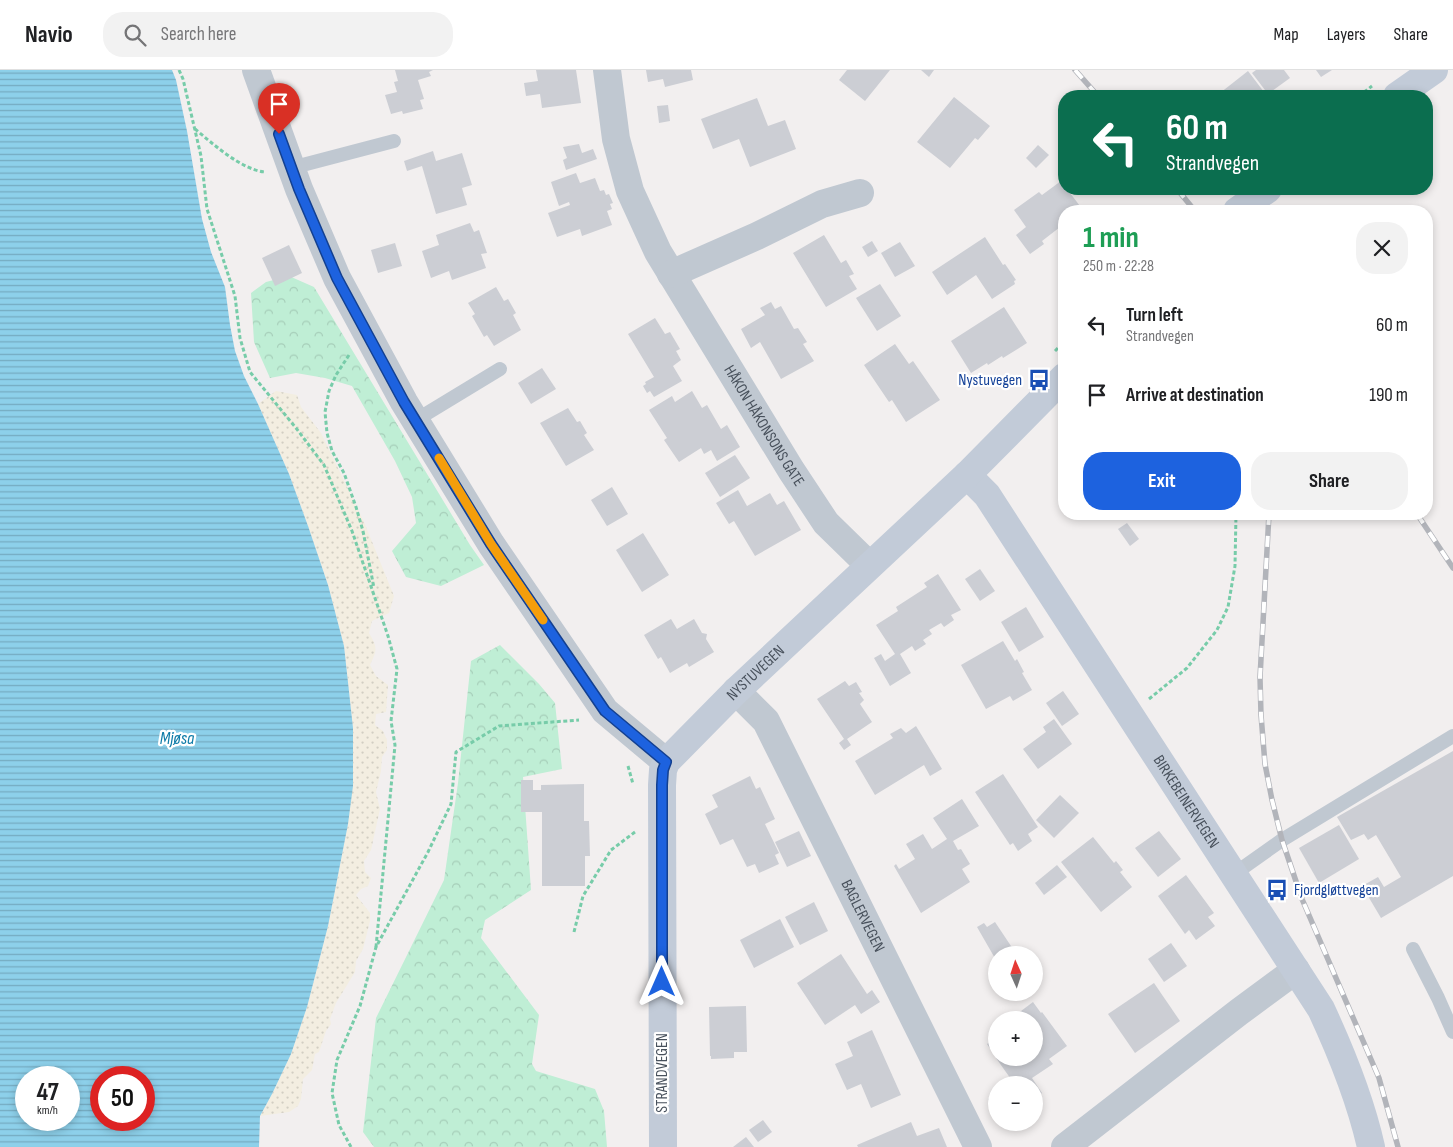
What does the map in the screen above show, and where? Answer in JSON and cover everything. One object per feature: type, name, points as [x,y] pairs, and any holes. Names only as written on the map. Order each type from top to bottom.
[{"type":"main road","points":[[1406,90],[1434,70]]},
{"type":"main road","points":[[1245,205],[1260,195]]},
{"type":"main road","name":"NYSTUVEGEN","points":[[666,762],[869,565],[967,475],[1058,383]]},
{"type":"main road","name":"BIRKEBEINERVEGEN","points":[[967,475],[988,495],[1321,1009],[1353,1082],[1365,1119],[1371,1147]]},
{"type":"main road","name":"STRANDVEGEN","points":[[662,1147],[662,785],[663,770],[666,762]]},
{"type":"street","points":[[256,70],[292,171],[337,278],[416,420],[491,544],[605,711],[666,762]]},
{"type":"street","name":"HÅKON HÅKONSONS GATE","points":[[608,70],[616,139],[630,191],[658,252],[826,524],[869,565]]},
{"type":"street","points":[[671,274],[757,236],[822,204],[860,193]]},
{"type":"street","name":"BAGLERVEGEN","points":[[736,692],[766,721],[978,1147]]},
{"type":"street","points":[[1066,1147],[1296,970]]},
{"type":"lane","points":[[292,171],[394,141]]},
{"type":"lane","points":[[416,420],[500,369]]},
{"type":"lane","points":[[1234,874],[1282,840],[1453,736]]},
{"type":"lane","points":[[1413,949],[1453,1032]]},
{"type":"path","points":[[179,70],[183,79],[201,156],[207,208],[235,296],[240,338],[250,372],[324,465],[352,531],[388,636],[397,669],[391,722],[395,745],[376,946],[360,1006],[337,1060],[332,1093],[339,1125],[351,1147]]},
{"type":"path","points":[[195,129],[224,153],[257,172],[292,171]]},
{"type":"path","points":[[365,330],[336,375],[329,391],[325,412],[327,433],[332,451],[344,473],[358,515],[377,604]]},
{"type":"path","points":[[1129,714],[1187,668],[1217,630],[1228,607],[1235,566],[1236,520]]},
{"type":"path","points":[[376,946],[428,852],[451,804],[456,752],[499,726],[589,720],[605,711]]},
{"type":"path","points":[[627,763],[633,788]]},
{"type":"path","points":[[635,823],[636,841]]},
{"type":"path","points":[[574,932],[583,896],[611,850],[636,832]]},
{"type":"green space","points":[[289,276],[314,287],[470,545],[484,565],[441,586],[406,577],[392,551],[416,523],[412,497],[395,461],[352,386],[325,378],[296,373],[270,378],[254,342],[251,293],[266,282]]},
{"type":"green space","points":[[500,645],[555,703],[562,769],[523,777],[531,890],[485,920],[481,938],[539,1015],[532,1064],[536,1071],[595,1089],[604,1111],[607,1147],[374,1147],[363,1132],[376,1018],[444,880],[458,783],[471,661]]},
{"type":"sand","points":[[276,391],[297,395],[301,407],[321,433],[364,522],[394,596],[389,613],[372,621],[369,633],[376,649],[370,665],[376,676],[388,685],[386,712],[376,714],[375,725],[383,731],[387,740],[387,750],[382,757],[376,792],[380,809],[371,850],[364,861],[365,872],[371,878],[368,886],[361,889],[356,895],[370,913],[370,921],[363,949],[356,961],[355,972],[336,1003],[330,1019],[331,1024],[326,1031],[319,1052],[315,1054],[312,1070],[303,1079],[301,1099],[298,1106],[289,1112],[260,1116],[291,1054],[307,1007],[328,926],[348,824],[353,728],[344,646],[328,585],[289,474],[258,404]]},
{"type":"water","name":"Mjøsa","points":[[0,70],[172,70],[187,131],[202,219],[211,252],[225,287],[235,351],[244,376],[289,474],[328,585],[344,646],[353,728],[353,786],[348,824],[328,926],[307,1007],[291,1054],[260,1116],[259,1147],[0,1147]]},
{"type":"building","points":[[395,70],[433,70],[429,72],[431,76],[418,80],[424,99],[420,100],[423,109],[403,114],[402,111],[391,114],[385,95],[397,92],[394,82],[398,81]]},
{"type":"building","points":[[536,70],[576,70],[581,103],[542,108],[540,94],[526,96],[524,83],[538,81]]},
{"type":"building","points":[[646,70],[691,70],[693,80],[665,87],[663,79],[648,82]]},
{"type":"building","points":[[847,70],[890,70],[865,101],[839,80]]},
{"type":"building","points":[[921,70],[934,70],[929,77]]},
{"type":"building","points":[[1256,70],[1284,70],[1290,78],[1274,90],[1265,90],[1252,73]]},
{"type":"building","points":[[1316,70],[1332,70],[1321,77]]},
{"type":"building","points":[[1248,71],[1262,90],[1224,90]]},
{"type":"building","points":[[954,97],[990,126],[978,140],[975,138],[950,168],[917,142]]},
{"type":"building","points":[[757,98],[768,126],[785,120],[796,149],[750,167],[739,139],[713,149],[701,119]]},
{"type":"building","points":[[668,105],[670,121],[659,123],[657,106]]},
{"type":"building","points":[[579,144],[582,153],[593,149],[597,159],[566,170],[563,160],[567,158],[563,147]]},
{"type":"building","points":[[1038,145],[1049,155],[1036,168],[1026,158]]},
{"type":"building","points":[[433,151],[436,161],[462,153],[472,185],[462,188],[467,205],[436,214],[422,166],[407,171],[404,161]]},
{"type":"building","points":[[576,173],[580,183],[595,178],[600,191],[604,190],[606,195],[609,194],[613,203],[610,204],[612,209],[607,211],[612,225],[582,236],[580,229],[557,237],[548,213],[570,205],[569,202],[559,206],[551,182]]},
{"type":"building","points":[[1058,183],[1058,195],[1072,195],[1079,205],[1058,205],[1058,229],[1042,241],[1044,244],[1030,254],[1016,235],[1026,227],[1014,210],[1039,192],[1042,195]]},
{"type":"building","points":[[470,223],[474,232],[479,230],[487,253],[481,254],[486,268],[452,280],[449,271],[431,278],[422,251],[439,245],[436,235]]},
{"type":"building","points":[[824,235],[841,263],[846,260],[854,274],[849,276],[857,289],[826,307],[793,253]]},
{"type":"building","points":[[985,237],[1003,265],[1005,264],[1016,280],[1014,281],[1015,284],[992,299],[976,275],[947,295],[932,272]]},
{"type":"building","points":[[872,241],[878,251],[868,257],[862,247]]},
{"type":"building","points":[[900,242],[915,266],[895,277],[881,253]]},
{"type":"building","points":[[395,243],[402,266],[378,273],[371,250]]},
{"type":"building","points":[[289,245],[302,273],[275,286],[262,258]]},
{"type":"building","points":[[880,284],[901,316],[877,331],[856,298]]},
{"type":"building","points":[[496,287],[504,301],[508,299],[516,313],[513,315],[521,330],[494,346],[487,335],[484,337],[472,316],[475,314],[468,303]]},
{"type":"building","points":[[771,302],[775,309],[781,306],[794,329],[798,328],[807,342],[803,344],[814,361],[781,379],[760,342],[751,348],[741,329],[765,315],[760,308]]},
{"type":"building","points":[[1004,307],[1027,343],[1003,358],[1002,356],[988,365],[987,363],[971,373],[951,341]]},
{"type":"building","points":[[655,318],[665,334],[670,332],[680,349],[676,351],[681,360],[673,366],[682,381],[654,397],[650,391],[647,393],[643,386],[646,384],[645,382],[654,377],[628,334]]},
{"type":"building","points":[[895,344],[909,364],[913,361],[940,400],[906,422],[892,400],[889,402],[864,365]]},
{"type":"building","points":[[542,368],[556,389],[531,404],[518,383]]},
{"type":"building","points":[[692,391],[702,408],[707,405],[721,429],[727,425],[740,447],[717,461],[711,450],[704,454],[701,448],[679,462],[664,440],[667,438],[649,410],[672,396],[675,402]]},
{"type":"building","points":[[568,408],[577,422],[580,421],[587,433],[584,435],[594,450],[566,466],[540,423]]},
{"type":"building","points":[[735,455],[750,478],[720,497],[705,473]]},
{"type":"building","points":[[612,487],[628,514],[607,526],[591,500]]},
{"type":"building","points":[[738,490],[747,506],[770,493],[777,505],[784,501],[801,530],[755,556],[734,521],[729,524],[716,503]]},
{"type":"building","points":[[1127,523],[1139,539],[1130,546],[1118,529]]},
{"type":"building","points":[[643,533],[669,575],[642,592],[616,550]]},
{"type":"building","points":[[980,569],[995,591],[980,601],[965,579]]},
{"type":"building","points":[[938,574],[961,610],[951,615],[954,620],[944,627],[941,623],[929,630],[932,634],[923,640],[926,644],[915,651],[912,646],[900,654],[911,673],[890,686],[874,658],[881,654],[885,661],[895,654],[876,625],[898,611],[896,607],[927,587],[924,583]]},
{"type":"building","points":[[1026,607],[1044,637],[1019,652],[1001,622]]},
{"type":"building","points":[[671,619],[677,629],[694,619],[702,633],[707,634],[706,639],[714,652],[689,667],[687,663],[670,673],[661,657],[658,659],[644,635]]},
{"type":"building","points":[[1003,641],[1015,661],[1017,659],[1024,672],[1022,673],[1032,690],[1013,701],[1010,696],[986,709],[961,665]]},
{"type":"building","points":[[845,681],[849,686],[856,682],[862,692],[859,693],[864,700],[860,704],[872,722],[847,739],[851,745],[844,750],[839,743],[844,739],[817,699]]},
{"type":"building","points":[[1063,691],[1079,714],[1062,726],[1046,703]]},
{"type":"building","points":[[1054,719],[1072,744],[1038,769],[1023,749],[1046,732],[1043,727]]},
{"type":"building","points":[[916,726],[942,769],[930,776],[924,765],[875,795],[855,761],[893,738],[890,734],[901,728],[906,733]]},
{"type":"building","points":[[1453,751],[1453,876],[1381,918],[1362,886],[1378,877],[1384,887],[1401,877],[1376,835],[1368,840],[1364,834],[1351,840],[1337,817]]},
{"type":"building","points":[[1003,774],[1038,827],[1028,834],[1032,841],[1018,851],[1013,843],[1010,845],[975,792]]},
{"type":"building","points":[[750,776],[756,789],[760,787],[775,819],[765,824],[779,853],[775,855],[779,864],[759,873],[755,864],[747,867],[733,839],[720,845],[705,814],[718,807],[712,795]]},
{"type":"building","points":[[521,780],[533,780],[533,790],[541,790],[541,785],[584,784],[584,821],[589,821],[590,856],[585,856],[585,886],[542,886],[542,812],[521,812]]},
{"type":"building","points":[[1060,795],[1079,813],[1054,838],[1036,820]]},
{"type":"building","points":[[962,799],[979,826],[953,841],[958,850],[961,849],[970,864],[962,869],[970,882],[921,913],[894,866],[896,864],[899,869],[915,859],[906,844],[923,834],[932,849],[947,839],[933,818]]},
{"type":"building","points":[[1339,825],[1359,859],[1319,883],[1299,848]]},
{"type":"building","points":[[799,831],[811,856],[787,867],[775,842]]},
{"type":"building","points":[[1159,831],[1181,859],[1158,877],[1135,848]]},
{"type":"building","points":[[1093,837],[1114,863],[1116,861],[1123,870],[1120,872],[1132,887],[1101,912],[1061,862]]},
{"type":"building","points":[[1057,865],[1067,877],[1044,895],[1035,883]]},
{"type":"building","points":[[1186,875],[1214,913],[1208,917],[1215,926],[1196,940],[1189,930],[1185,934],[1158,896]]},
{"type":"building","points":[[814,902],[828,931],[800,945],[785,917]]},
{"type":"building","points":[[780,919],[794,947],[754,968],[740,940]]},
{"type":"building","points":[[995,922],[1011,946],[988,946],[977,927],[984,923],[987,927]]},
{"type":"building","points":[[1171,943],[1187,966],[1164,982],[1148,959]]},
{"type":"building","points":[[841,954],[867,994],[872,990],[880,1002],[861,1014],[855,1005],[825,1025],[797,983]]},
{"type":"building","points":[[1154,983],[1180,1021],[1135,1053],[1108,1014]]},
{"type":"building","points":[[1033,1002],[1040,1011],[1021,1011]]},
{"type":"building","points":[[746,1006],[747,1052],[734,1052],[734,1058],[711,1059],[709,1007]]},
{"type":"building","points":[[1043,1013],[1067,1046],[1049,1059],[1053,1064],[1035,1076],[1009,1076],[1002,1066],[1043,1066]]},
{"type":"building","points":[[872,1030],[901,1095],[871,1108],[861,1084],[847,1090],[835,1064],[853,1056],[847,1042]]},
{"type":"building","points":[[763,1120],[772,1132],[758,1142],[749,1130]]},
{"type":"building","points":[[911,1122],[917,1136],[939,1128],[947,1147],[858,1147],[857,1145]]},
{"type":"building","points":[[746,1137],[754,1147],[733,1147]]},
{"type":"railway","points":[[1075,70],[1093,90]]},
{"type":"railway","points":[[1182,195],[1190,205]]},
{"type":"railway","points":[[1269,520],[1260,677],[1265,764],[1272,800],[1282,840],[1302,899],[1379,1078],[1398,1147]]},
{"type":"railway","points":[[1421,520],[1453,568]]},
{"type":"slow traffic","points":[[439,458],[491,544],[543,620]]},
{"type":"place","name":"Nystuvegen","points":[[1039,380]]},
{"type":"place","name":"Fjordgløttvegen","points":[[1277,890]]},
{"type":"route","points":[[279,134],[299,189],[337,278],[404,402],[491,544],[605,711],[666,762],[663,770],[662,785],[662,982]]}]
